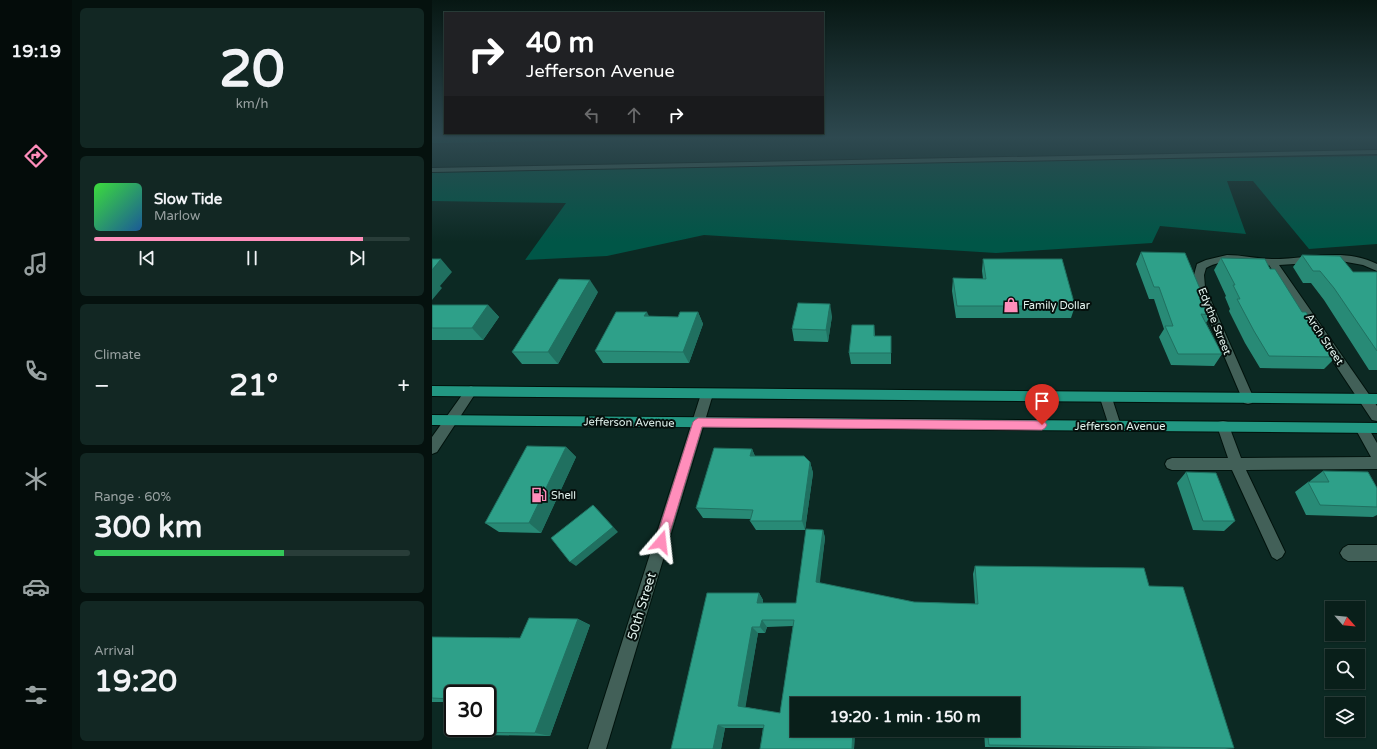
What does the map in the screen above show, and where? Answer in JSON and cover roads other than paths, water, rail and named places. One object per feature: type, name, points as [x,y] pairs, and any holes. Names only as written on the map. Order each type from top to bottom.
[{"type":"main road","points":[[432,391],[1106,398],[1371,399]]},
{"type":"main road","name":"Jefferson Avenue","points":[[432,420],[1377,428]]},
{"type":"street","name":"Edythe Street","points":[[1248,399],[1200,287],[1199,275],[1201,266],[1208,261],[1216,259],[1226,258],[1272,262]]},
{"type":"street","points":[[1272,262],[1314,258],[1356,260],[1377,268]]},
{"type":"street","name":"Arch Street","points":[[1272,262],[1371,399],[1377,416]]},
{"type":"street","points":[[432,448],[471,391]]},
{"type":"street","name":"50th Street","points":[[597,749],[707,394]]},
{"type":"street","points":[[1106,398],[1115,426]]},
{"type":"street","points":[[1223,426],[1237,464],[1277,552]]},
{"type":"street","points":[[1361,428],[1377,455]]},
{"type":"street","points":[[1172,464],[1377,463]]},
{"type":"street","points":[[1348,553],[1377,552]]},
{"type":"place","name":"Family Dollar","points":[[1011,305]]},
{"type":"place","name":"Shell","points":[[539,495]]}]
